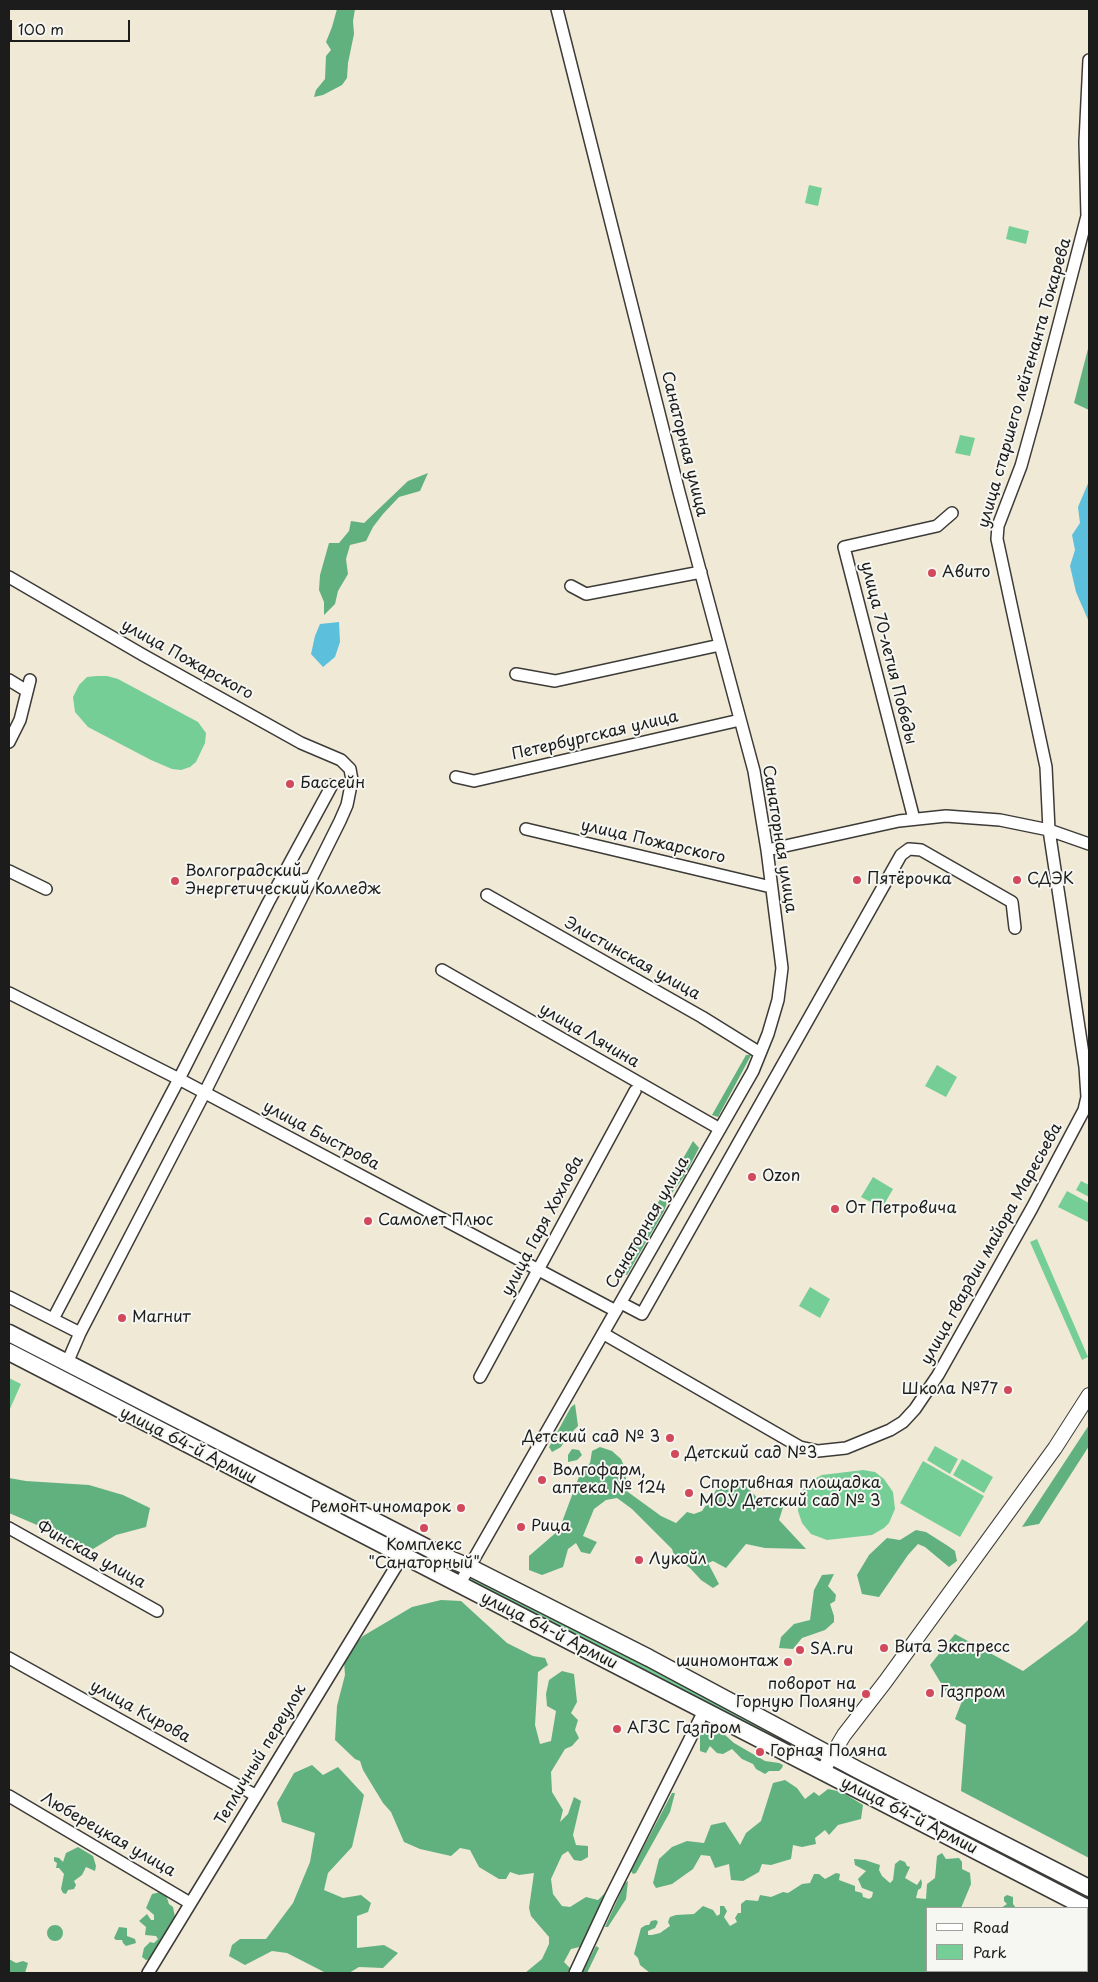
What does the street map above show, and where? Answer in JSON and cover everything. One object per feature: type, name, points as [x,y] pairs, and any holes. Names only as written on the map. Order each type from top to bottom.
[{"type":"highway","name":"улица 64-й Армии","points":[[9,1333],[438,1553],[649,1658],[831,1755],[1089,1888]]},
{"type":"highway","name":"улица 64-й Армии","points":[[9,1352],[284,1496],[403,1555],[1085,1907]]},
{"type":"main road","points":[[822,1772],[844,1735],[885,1682],[1043,1464],[1089,1395]]},
{"type":"street","name":"Санаторная улица","points":[[459,1585],[753,1071],[778,1000],[782,968],[758,790],[700,572],[557,9]]},
{"type":"street","name":"улица старшего лейтенанта Токарева","points":[[1050,830],[1046,767],[1001,561],[998,526],[1021,466],[1087,216],[1085,142],[1089,60]]},
{"type":"street","name":"улица 70-летия Победы","points":[[914,819],[844,547],[937,526],[952,513]]},
{"type":"street","points":[[571,586],[586,594],[700,572]]},
{"type":"street","name":"улица Пожарского","points":[[9,577],[143,655],[301,743],[341,760],[350,769],[352,780],[347,805],[311,879]]},
{"type":"street","points":[[516,674],[555,681],[720,644]]},
{"type":"street","points":[[9,680],[29,685],[20,720],[9,742]]},
{"type":"street","name":"Петербургская улица","points":[[456,777],[474,781],[740,720]]},
{"type":"street","points":[[53,1319],[279,883],[332,785]]},
{"type":"street","points":[[767,850],[847,831],[914,819],[946,816],[981,817],[1050,830],[1089,844]]},
{"type":"street","name":"улица Пожарского","points":[[526,829],[771,887]]},
{"type":"street","name":"улица гвардии майора Маресьева","points":[[604,1334],[791,1442],[806,1448],[826,1451],[853,1446],[899,1425],[915,1410],[962,1333],[1070,1138],[1086,1104],[1085,1067],[1050,830]]},
{"type":"street","points":[[689,1183],[708,1195],[905,851],[921,850],[1012,902],[1015,928]]},
{"type":"street","points":[[9,871],[46,889]]},
{"type":"street","points":[[279,883],[311,879]]},
{"type":"street","points":[[67,1363],[80,1333],[205,1092],[311,879]]},
{"type":"street","name":"Элистинская улица","points":[[487,895],[694,1013],[760,1053]]},
{"type":"street","name":"улица Лячина","points":[[442,970],[720,1129]]},
{"type":"street","name":"улица Быстрова","points":[[9,993],[205,1092],[538,1270],[619,1307],[642,1314],[708,1195]]},
{"type":"street","name":"улица Гаря Хохлова","points":[[480,1377],[635,1091]]},
{"type":"street","points":[[9,1297],[80,1333]]},
{"type":"street","name":"Финская улица","points":[[9,1528],[157,1611]]},
{"type":"street","name":"Тепличный переулок","points":[[148,1973],[403,1555]]},
{"type":"street","name":"улица Кирова","points":[[9,1658],[255,1795]]},
{"type":"street","points":[[575,1973],[610,1898],[704,1712]]},
{"type":"street","name":"Люберецкая улица","points":[[9,1796],[190,1903]]},
{"type":"green space","points":[[337,9],[355,9],[353,21],[354,34],[347,78],[342,85],[323,95],[314,97],[316,90],[325,79],[326,56],[331,50],[326,42]]},
{"type":"green space","points":[[809,185],[822,188],[818,206],[805,203]]},
{"type":"green space","points":[[1009,226],[1029,231],[1026,244],[1006,239]]},
{"type":"green space","points":[[1089,345],[1089,410],[1074,403]]},
{"type":"green space","points":[[960,435],[975,438],[970,456],[955,453]]},
{"type":"green space","points":[[428,473],[420,491],[399,497],[373,527],[366,541],[350,545],[346,559],[348,574],[338,591],[335,604],[324,615],[324,602],[319,590],[320,575],[329,543],[339,543],[349,531],[351,521],[364,523],[408,481]]},
{"type":"green space","points":[[97,676],[118,679],[198,722],[206,733],[205,743],[196,762],[190,767],[181,770],[172,769],[88,727],[75,712],[73,697],[79,685],[87,677]]},
{"type":"green space","points":[[746,1055],[751,1055],[718,1117],[712,1115]]},
{"type":"green space","points":[[937,1065],[957,1077],[946,1097],[925,1086]]},
{"type":"green space","points":[[693,1141],[699,1148],[685,1175],[669,1197],[664,1211],[627,1275],[618,1273]]},
{"type":"green space","points":[[873,1177],[893,1189],[882,1208],[861,1197]]},
{"type":"green space","points":[[1081,1181],[1089,1185],[1089,1197],[1076,1190]]},
{"type":"green space","points":[[1067,1191],[1089,1203],[1088,1222],[1058,1207]]},
{"type":"green space","points":[[1037,1239],[1088,1357],[1082,1360],[1030,1242]]},
{"type":"green space","points":[[810,1287],[830,1299],[820,1318],[799,1306]]},
{"type":"green space","points":[[9,1338],[457,1571],[451,1572],[9,1344]]},
{"type":"green space","points":[[9,1378],[21,1384],[9,1411]]},
{"type":"green space","points":[[575,1404],[578,1426],[566,1438],[561,1447],[552,1452],[549,1447],[571,1407]]},
{"type":"green space","points":[[1089,1425],[1089,1446],[1039,1524],[1022,1527]]},
{"type":"green space","points":[[935,1446],[958,1459],[950,1474],[927,1460]]},
{"type":"green space","points":[[600,1447],[612,1451],[621,1459],[628,1492],[661,1516],[676,1523],[687,1512],[694,1514],[702,1511],[719,1486],[745,1485],[766,1507],[785,1501],[779,1520],[806,1549],[765,1548],[746,1544],[726,1568],[713,1561],[708,1563],[719,1584],[713,1588],[675,1558],[672,1549],[632,1509],[617,1498],[606,1500],[594,1509],[583,1536],[597,1542],[590,1554],[581,1552],[576,1543],[568,1549],[563,1567],[542,1575],[529,1570],[529,1556],[559,1530],[580,1474],[590,1463],[592,1451]]},
{"type":"green space","points":[[572,1449],[579,1450],[582,1455],[577,1460],[568,1462],[568,1455]]},
{"type":"green space","points":[[962,1459],[993,1477],[984,1493],[953,1475]]},
{"type":"green space","points":[[923,1461],[984,1496],[960,1537],[900,1503]]},
{"type":"green space","points":[[863,1470],[875,1472],[884,1479],[893,1492],[895,1509],[889,1523],[872,1535],[827,1540],[811,1534],[802,1523],[798,1511],[799,1498],[805,1486],[822,1475]]},
{"type":"green space","points":[[9,1478],[26,1481],[89,1485],[123,1495],[150,1508],[146,1527],[116,1535],[93,1549],[9,1513]]},
{"type":"green space","points":[[916,1530],[926,1532],[955,1551],[957,1561],[949,1567],[925,1547],[918,1544],[908,1555],[879,1597],[862,1594],[857,1575],[869,1555],[887,1538],[900,1540]]},
{"type":"green space","points":[[834,1574],[828,1586],[836,1595],[835,1601],[830,1604],[834,1622],[825,1630],[802,1638],[793,1649],[779,1648],[781,1637],[794,1624],[810,1620],[814,1590],[822,1575]]},
{"type":"green space","points":[[473,1577],[817,1755],[817,1758],[815,1759],[471,1582]]},
{"type":"green space","points":[[441,1600],[461,1601],[507,1643],[533,1656],[545,1658],[548,1665],[538,1672],[535,1725],[540,1744],[551,1741],[556,1711],[547,1706],[546,1694],[549,1680],[562,1671],[574,1674],[577,1702],[571,1713],[578,1720],[575,1730],[579,1738],[572,1746],[565,1749],[551,1772],[552,1792],[563,1810],[560,1822],[568,1814],[574,1797],[581,1801],[573,1835],[576,1845],[588,1846],[588,1857],[581,1861],[574,1860],[568,1851],[562,1855],[551,1879],[553,1894],[562,1906],[570,1907],[586,1897],[598,1900],[610,1888],[584,1946],[571,1949],[564,1962],[570,1968],[567,1973],[525,1973],[542,1959],[549,1944],[549,1937],[531,1916],[529,1908],[534,1873],[519,1875],[510,1872],[506,1879],[499,1879],[479,1867],[470,1850],[460,1848],[451,1856],[420,1849],[404,1842],[391,1812],[383,1803],[363,1770],[360,1761],[355,1759],[335,1740],[337,1706],[345,1675],[344,1661],[351,1649],[363,1636],[412,1607]]},
{"type":"green space","points":[[1089,1619],[1089,1858],[961,1791],[966,1725],[955,1719],[962,1701],[948,1695],[930,1665],[955,1634],[1023,1671],[1076,1632]]},
{"type":"green space","points":[[705,1724],[715,1726],[734,1743],[765,1761],[783,1765],[782,1768],[779,1771],[769,1771],[765,1774],[756,1769],[753,1764],[742,1759],[732,1749],[723,1754],[717,1753],[710,1746],[706,1753],[700,1751],[700,1733],[701,1728]]},
{"type":"green space","points":[[312,1765],[323,1775],[338,1767],[364,1795],[352,1847],[328,1873],[324,1890],[343,1898],[361,1895],[371,1903],[368,1912],[357,1916],[357,1948],[384,1945],[398,1953],[383,1968],[359,1967],[349,1973],[326,1973],[287,1953],[272,1951],[245,1965],[229,1956],[232,1945],[240,1939],[266,1939],[293,1903],[310,1862],[315,1833],[282,1822],[277,1803],[294,1773]]},
{"type":"green space","points":[[832,1765],[1089,1896],[1089,1901],[835,1768]]},
{"type":"green space","points":[[785,1780],[797,1788],[805,1799],[814,1792],[819,1796],[828,1789],[842,1792],[863,1805],[861,1819],[838,1825],[829,1835],[825,1830],[815,1838],[816,1844],[802,1847],[793,1845],[791,1859],[771,1865],[762,1864],[759,1872],[743,1881],[731,1880],[729,1864],[715,1868],[710,1856],[701,1855],[693,1869],[672,1884],[656,1888],[653,1883],[659,1859],[672,1847],[687,1841],[704,1843],[711,1825],[725,1822],[740,1845],[746,1833],[761,1821],[773,1783]]},
{"type":"green space","points":[[672,1793],[675,1793],[670,1812],[636,1873],[633,1874],[631,1871]]},
{"type":"green space","points":[[78,1847],[93,1856],[96,1866],[95,1871],[86,1867],[82,1875],[74,1881],[76,1885],[74,1889],[68,1890],[66,1894],[61,1889],[64,1874],[59,1868],[56,1868],[57,1863],[54,1861],[54,1857],[59,1858],[63,1862],[66,1853]]},
{"type":"green space","points":[[942,1853],[946,1859],[959,1858],[962,1862],[962,1869],[970,1873],[971,1884],[961,1907],[926,1907],[926,1972],[1015,1973],[650,1973],[640,1965],[638,1958],[634,1954],[641,1928],[649,1925],[651,1921],[656,1920],[658,1922],[655,1928],[648,1931],[648,1935],[660,1933],[670,1926],[668,1922],[670,1917],[694,1914],[703,1906],[713,1910],[717,1916],[720,1914],[720,1906],[724,1906],[727,1911],[724,1917],[730,1926],[737,1922],[735,1918],[738,1913],[741,1913],[741,1904],[746,1900],[758,1901],[760,1895],[771,1897],[783,1892],[788,1893],[802,1884],[810,1883],[814,1874],[819,1874],[825,1879],[836,1873],[840,1874],[839,1880],[855,1886],[855,1891],[862,1893],[863,1897],[869,1899],[872,1897],[873,1892],[862,1888],[858,1879],[866,1871],[855,1865],[854,1859],[880,1865],[879,1870],[882,1876],[890,1883],[893,1880],[895,1864],[900,1860],[905,1862],[910,1867],[905,1878],[917,1885],[921,1879],[921,1888],[918,1890],[916,1898],[926,1899],[927,1884],[935,1878],[937,1856]]},
{"type":"green space","points":[[628,1881],[626,1899],[608,1927],[605,1927],[625,1883]]},
{"type":"green space","points":[[161,1892],[166,1895],[169,1904],[173,1907],[175,1917],[151,1959],[146,1960],[142,1957],[144,1948],[150,1942],[154,1943],[158,1939],[156,1936],[145,1935],[146,1927],[139,1921],[147,1914],[151,1920],[154,1920],[154,1915],[146,1908],[152,1894]]},
{"type":"green space","points":[[1007,1895],[1013,1897],[1013,1904],[1015,1907],[1002,1907],[1007,1904],[1004,1901],[1004,1897]]},
{"type":"green space","points":[[55,1925],[61,1927],[63,1933],[61,1939],[55,1941],[49,1939],[47,1933],[49,1927]]},
{"type":"green space","points":[[119,1927],[127,1928],[127,1936],[135,1939],[136,1943],[126,1946],[122,1940],[116,1940],[114,1938]]},
{"type":"green space","points":[[596,1946],[599,1948],[587,1973],[582,1973]]},
{"type":"green space","points":[[1088,1948],[1089,1973],[1066,1973],[1088,1972]]},
{"type":"green space","points":[[9,1959],[16,1963],[23,1961],[28,1963],[25,1973],[9,1973]]},
{"type":"water","points":[[1089,481],[1089,622],[1076,592],[1070,566],[1075,550],[1072,535],[1080,523],[1078,507]]},
{"type":"water","points":[[339,622],[340,642],[335,657],[323,667],[311,654],[315,636],[320,624]]},
{"type":"place","name":"Авито","points":[[932,573]]},
{"type":"place","name":"Бассейн","points":[[290,784]]},
{"type":"place","name":"Пятёрочка","points":[[857,880]]},
{"type":"place","name":"СДЭК","points":[[1017,880]]},
{"type":"place","name":"Волгоградский Энергетический Колледж","points":[[175,881]]},
{"type":"place","name":"Ozon","points":[[752,1177]]},
{"type":"place","name":"От Петровича","points":[[835,1209]]},
{"type":"place","name":"Самолет Плюс","points":[[368,1221]]},
{"type":"place","name":"Магнит","points":[[122,1318]]},
{"type":"place","name":"Школа №77","points":[[1008,1390]]},
{"type":"place","name":"Детский сад № 3","points":[[670,1438]]},
{"type":"place","name":"Детский сад №3","points":[[675,1454]]},
{"type":"place","name":"Волгофарм, аптека № 124","points":[[542,1480]]},
{"type":"place","name":"Спортивная площадка МОУ Детский сад № 3","points":[[689,1493]]},
{"type":"place","name":"Ремонт иномарок","points":[[461,1508]]},
{"type":"place","name":"Рица","points":[[521,1527]]},
{"type":"place","name":"Комплекс \"Санаторный\"","points":[[424,1528]]},
{"type":"place","name":"Лукойл","points":[[639,1560]]},
{"type":"place","name":"Вита Экспресс","points":[[884,1648]]},
{"type":"place","name":"SA.ru","points":[[800,1650]]},
{"type":"place","name":"шиномонтаж","points":[[788,1662]]},
{"type":"place","name":"Газпром","points":[[930,1693]]},
{"type":"place","name":"поворот на Горную Поляну","points":[[866,1694]]},
{"type":"place","name":"АГЗС Газпром","points":[[617,1729]]},
{"type":"place","name":"Горная Поляна","points":[[760,1752]]}]
